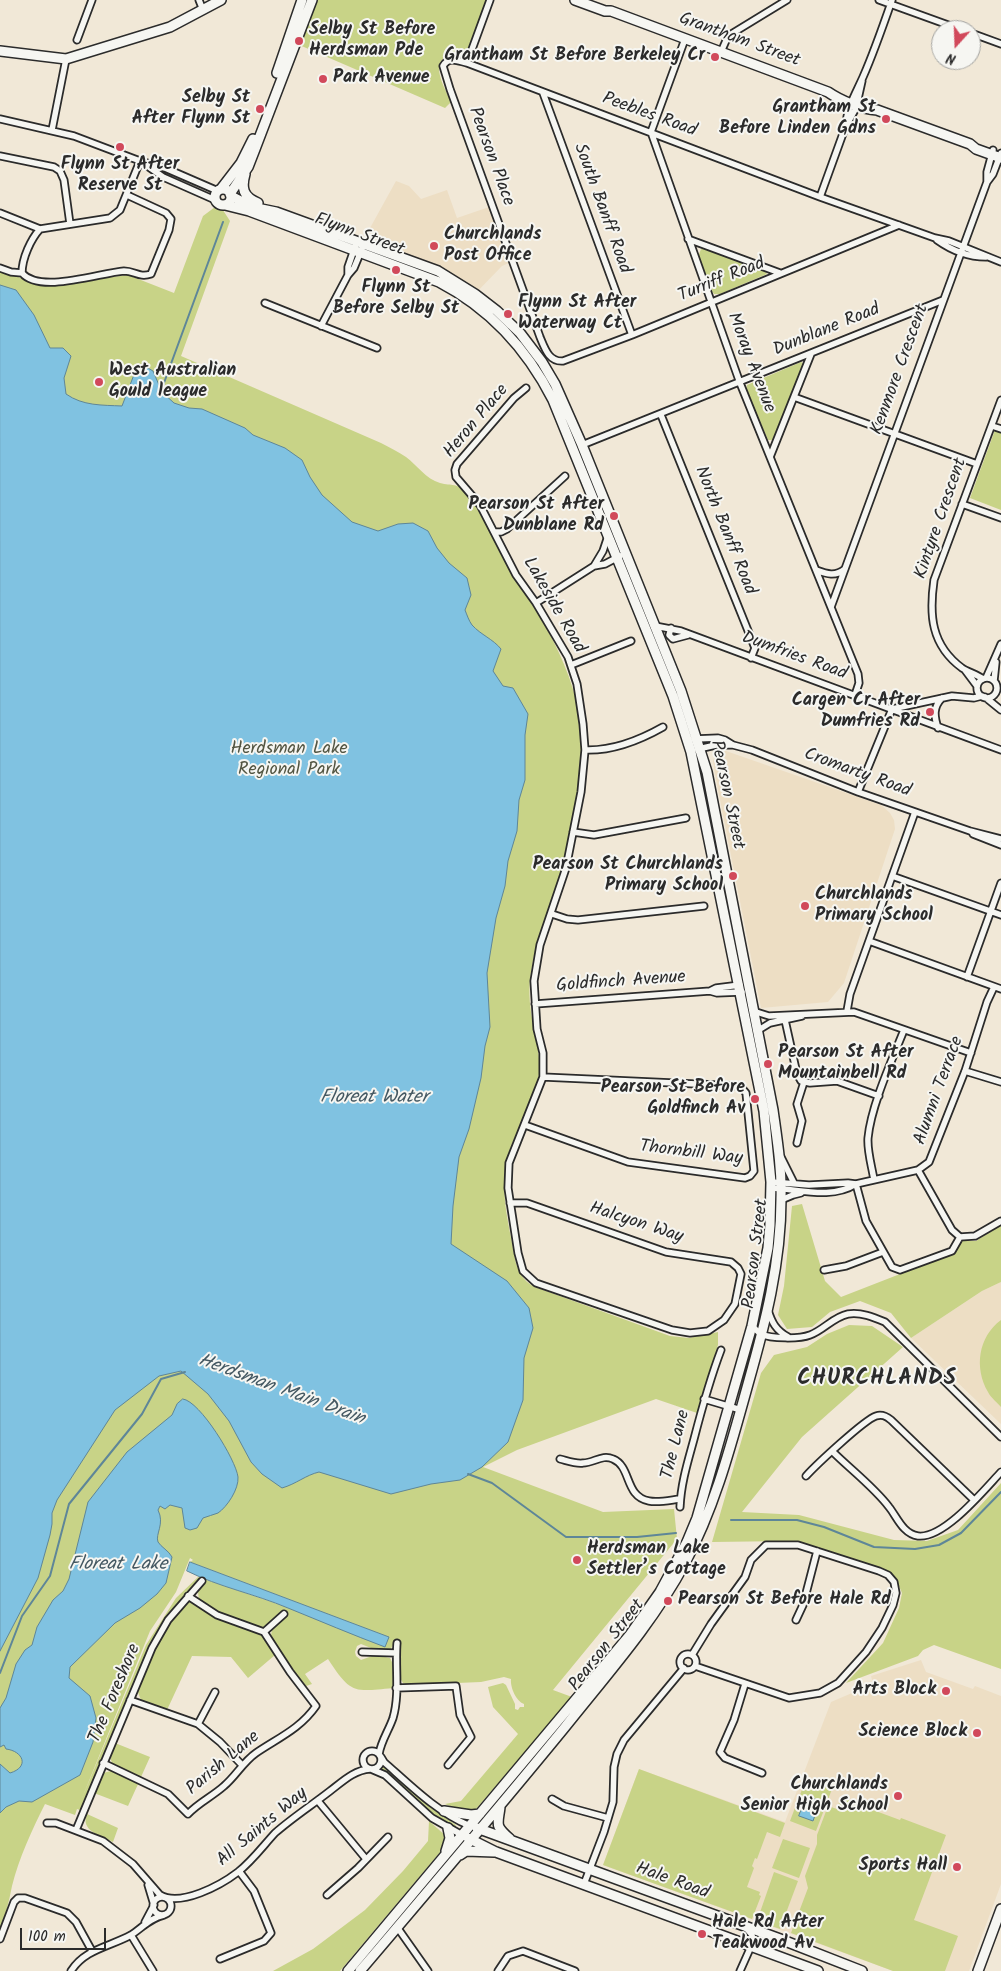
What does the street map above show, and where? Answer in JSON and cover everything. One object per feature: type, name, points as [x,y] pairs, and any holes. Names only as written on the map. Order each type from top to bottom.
[{"type":"main road","points":[[1,50],[50,59],[66,59],[170,27],[221,0]]},
{"type":"main road","points":[[225,205],[229,203],[225,192],[250,146],[302,0]]},
{"type":"main road","points":[[276,212],[253,201],[244,193],[243,184],[248,166],[312,0]]},
{"type":"main road","name":"Grantham Street","points":[[575,0],[590,2],[605,11],[611,11],[828,92],[835,97],[854,102],[869,110],[877,110],[997,154]]},
{"type":"main road","points":[[215,200],[215,195],[225,192],[248,166]]},
{"type":"main road","name":"Flynn Street","points":[[225,192],[252,207],[276,212],[438,271],[475,294],[497,311],[520,333],[542,362]]},
{"type":"main road","name":"Flynn Street","points":[[215,200],[220,205],[249,211],[421,276],[455,291],[485,312],[517,342],[538,373]]},
{"type":"main road","points":[[407,259],[409,266],[421,276]]},
{"type":"main road","name":"Pearson Street","points":[[360,1971],[460,1855],[500,1804],[636,1641],[672,1587],[705,1522],[723,1472],[762,1335],[774,1278],[782,1200],[780,1156],[773,1110],[707,772],[681,691],[655,626],[582,445],[555,384],[542,362]]},
{"type":"main road","name":"Pearson Street","points":[[348,1971],[623,1644],[660,1592],[687,1542],[697,1518],[752,1326],[768,1248],[771,1185],[764,1111],[691,752],[673,696],[553,400],[538,373]]},
{"type":"main road","points":[[500,1804],[497,1822],[499,1828],[514,1842]]},
{"type":"main road","points":[[444,1811],[471,1815],[480,1814]]},
{"type":"main road","name":"Hale Road","points":[[470,1826],[743,1925],[862,1971]]},
{"type":"main road","points":[[445,1856],[450,1838],[448,1828]]},
{"type":"main road","name":"Hale Road","points":[[462,1835],[496,1852],[818,1971]]},
{"type":"main road","points":[[460,1855],[466,1851],[496,1852]]},
{"type":"main road","points":[[978,1971],[997,1930],[1001,1909]]},
{"type":"street","points":[[77,40],[92,0]]},
{"type":"street","points":[[199,0],[203,10]]},
{"type":"street","points":[[467,64],[490,0]]},
{"type":"street","points":[[721,52],[728,36],[787,0]]},
{"type":"street","points":[[879,0],[892,2],[937,20]]},
{"type":"street","points":[[820,197],[892,2]]},
{"type":"street","points":[[981,37],[1001,44]]},
{"type":"street","points":[[651,132],[685,39]]},
{"type":"street","points":[[52,130],[66,59]]},
{"type":"street","name":"Peebles Road","points":[[444,72],[443,66],[448,60],[467,64],[820,197],[935,238],[947,247],[962,249],[976,257],[988,257],[1001,262]]},
{"type":"street","name":"Pearson Place","points":[[444,72],[540,337],[549,356],[556,361]]},
{"type":"street","name":"South Banff Road","points":[[543,93],[632,335]]},
{"type":"street","name":"Flynn Street","points":[[0,119],[52,130],[96,143],[225,192]]},
{"type":"street","name":"Moray Avenue","points":[[651,132],[740,383],[858,674],[859,683],[854,695]]},
{"type":"street","name":"Kenmore Crescent","points":[[831,607],[987,182],[993,174],[997,154]]},
{"type":"street","points":[[0,156],[54,167],[60,172],[64,180],[70,224]]},
{"type":"street","points":[[0,213],[40,229],[110,218],[120,210],[140,161]]},
{"type":"street","name":"Flynn Street","points":[[140,161],[163,177],[215,200]]},
{"type":"street","points":[[40,229],[34,235],[22,267],[22,272],[26,278],[46,283],[127,271],[144,276],[151,274],[169,230],[171,220],[166,213],[127,195]]},
{"type":"street","name":"Turriff Road","points":[[556,361],[563,361],[632,335],[899,225]]},
{"type":"street","points":[[688,239],[780,273]]},
{"type":"street","points":[[321,326],[348,275],[354,268],[360,242]]},
{"type":"street","points":[[0,268],[11,272],[22,272]]},
{"type":"street","name":"Dunblane Road","points":[[582,445],[661,415],[943,300]]},
{"type":"street","points":[[265,303],[377,348]]},
{"type":"street","points":[[770,457],[811,354]]},
{"type":"street","name":"Heron Place","points":[[456,477],[455,470],[457,464],[514,398],[526,388]]},
{"type":"street","points":[[794,397],[893,435],[977,464]]},
{"type":"street","name":"Kintyre Crescent","points":[[977,687],[965,670],[945,652],[931,620],[930,603],[934,580],[1001,400]]},
{"type":"street","name":"North Banff Road","points":[[661,415],[755,648],[751,658]]},
{"type":"street","points":[[992,426],[1001,429]]},
{"type":"street","points":[[495,532],[507,529],[565,476]]},
{"type":"street","name":"Lakeside Road","points":[[456,477],[480,505],[516,575],[536,603],[571,665],[577,684],[584,750],[581,792],[566,868],[540,945],[534,981],[537,1029],[543,1053],[543,1077],[509,1163],[508,1188],[523,1271],[536,1283]]},
{"type":"street","points":[[962,504],[1001,518]]},
{"type":"street","points":[[594,566],[603,551],[608,536]]},
{"type":"street","points":[[536,603],[594,566],[605,564],[625,553]]},
{"type":"street","points":[[816,570],[833,575],[839,574],[845,569]]},
{"type":"street","name":"Dumfries Road","points":[[655,626],[672,628],[892,708],[938,728],[1000,748]]},
{"type":"street","name":"Dumfries Road","points":[[672,628],[669,635],[673,639],[688,635]]},
{"type":"street","points":[[571,665],[631,641]]},
{"type":"street","points":[[960,696],[977,687],[996,658],[1001,644]]},
{"type":"street","points":[[996,658],[997,692],[1000,710]]},
{"type":"street","name":"Kintyre Crescent","points":[[965,670],[984,678]]},
{"type":"street","points":[[984,678],[997,682]]},
{"type":"street","points":[[977,687],[983,697],[1000,710]]},
{"type":"street","points":[[858,792],[892,708],[943,697],[990,697],[997,692]]},
{"type":"street","points":[[938,728],[935,720],[935,710],[943,697]]},
{"type":"street","points":[[584,750],[607,749],[652,733],[663,727]]},
{"type":"street","name":"Cromarty Road","points":[[688,741],[697,738],[718,738],[858,792],[970,831],[1001,839]]},
{"type":"street","name":"Cromarty Road","points":[[691,752],[716,745],[733,745]]},
{"type":"street","points":[[847,1011],[850,994],[916,812]]},
{"type":"street","points":[[573,832],[594,835],[686,818]]},
{"type":"street","name":"Cromarty Road","points":[[970,831],[1001,845]]},
{"type":"street","points":[[892,876],[1001,916]]},
{"type":"street","points":[[967,977],[1001,883]]},
{"type":"street","points":[[552,914],[578,920],[704,906]]},
{"type":"street","points":[[869,941],[1001,989]]},
{"type":"street","name":"Alumni Terrace","points":[[771,1185],[856,1184],[918,1170],[929,1162],[965,1071],[994,986]]},
{"type":"street","name":"Goldfinch Avenue","points":[[534,1004],[710,991],[717,993],[748,987]]},
{"type":"street","points":[[753,1011],[769,1016],[804,1015]]},
{"type":"street","points":[[757,1031],[770,1023],[804,1015],[847,1011],[861,1014],[971,1053]]},
{"type":"street","points":[[786,1020],[797,1074],[804,1082],[837,1082],[879,1096]]},
{"type":"street","points":[[874,1180],[868,1138],[879,1096],[904,1030]]},
{"type":"street","points":[[965,1071],[1001,1082]]},
{"type":"street","name":"Thornbill Way","points":[[525,1125],[634,1163],[745,1178],[754,1171],[746,1093],[740,1086],[543,1077]]},
{"type":"street","points":[[797,1143],[802,1121],[797,1107],[797,1100],[804,1082]]},
{"type":"street","points":[[780,1156],[794,1184]]},
{"type":"street","points":[[918,1170],[952,1230],[960,1236],[975,1236],[1001,1221]]},
{"type":"street","points":[[856,1184],[866,1221],[892,1268],[900,1270],[952,1250],[960,1236]]},
{"type":"street","name":"Alumni Terrace","points":[[781,1185],[808,1192],[849,1189],[856,1184]]},
{"type":"street","points":[[782,1200],[793,1194],[808,1192]]},
{"type":"street","name":"Halcyon Way","points":[[510,1203],[527,1203],[666,1252],[731,1262],[738,1268],[741,1274],[734,1304],[724,1320],[708,1331],[690,1333],[672,1330],[536,1283]]},
{"type":"street","points":[[824,1270],[846,1266],[883,1252]]},
{"type":"street","points":[[768,1310],[772,1323],[788,1337]]},
{"type":"street","points":[[752,1326],[762,1335],[780,1338],[799,1338],[811,1335],[830,1321],[848,1314],[867,1314],[885,1322],[1001,1437]]},
{"type":"street","name":"The Lane","points":[[680,1507],[680,1490],[704,1399],[721,1350]]},
{"type":"street","name":"The Lane","points":[[704,1399],[741,1410]]},
{"type":"street","points":[[806,1476],[832,1451],[874,1417],[885,1416],[974,1500]]},
{"type":"street","points":[[832,1451],[888,1506],[902,1526],[917,1536],[926,1535],[956,1519],[1001,1472]]},
{"type":"street","name":"The Lane","points":[[560,1459],[585,1464],[600,1458],[612,1458],[620,1463],[632,1489],[639,1498],[651,1502],[680,1499]]},
{"type":"street","points":[[684,1668],[690,1669],[695,1666],[789,1698],[820,1693],[838,1683],[866,1652],[882,1628],[893,1605],[896,1593],[894,1582],[888,1575],[798,1545],[766,1545],[758,1551],[745,1576],[692,1655]]},
{"type":"street","points":[[796,1620],[803,1605],[817,1551]]},
{"type":"street","name":"The Foreshore","points":[[76,1830],[160,1632],[202,1581]]},
{"type":"street","points":[[188,1596],[218,1616],[264,1632],[284,1614]]},
{"type":"street","name":"Parish Lane","points":[[103,1763],[168,1794],[188,1814],[225,1786],[242,1765],[255,1753],[284,1737],[304,1721],[316,1706],[290,1672],[264,1632]]},
{"type":"street","points":[[350,1776],[364,1758],[381,1743],[393,1718],[397,1643]]},
{"type":"street","points":[[362,1652],[396,1653]]},
{"type":"street","points":[[692,1655],[696,1660],[695,1666]]},
{"type":"street","points":[[684,1668],[681,1663],[682,1657],[692,1655]]},
{"type":"street","points":[[584,1884],[613,1802],[614,1767],[617,1754],[624,1740],[684,1668]]},
{"type":"street","points":[[745,1684],[734,1720],[720,1752],[725,1758],[762,1773]]},
{"type":"street","points":[[396,1688],[456,1686],[460,1716],[471,1736],[448,1765]]},
{"type":"street","points":[[198,1724],[215,1692]]},
{"type":"street","points":[[130,1700],[198,1724],[220,1742],[242,1765]]},
{"type":"street","points":[[350,1776],[360,1770],[379,1767],[381,1762],[381,1743]]},
{"type":"street","points":[[370,1752],[381,1758],[432,1803],[470,1826]]},
{"type":"street","points":[[364,1758],[365,1766],[383,1774],[432,1818],[462,1835]]},
{"type":"street","name":"All Saints Way","points":[[190,1896],[220,1883],[239,1871],[276,1833],[350,1776]]},
{"type":"street","points":[[552,1800],[564,1806],[608,1818]]},
{"type":"street","points":[[318,1801],[366,1859]]},
{"type":"street","points":[[47,1823],[56,1823],[76,1830],[103,1841],[114,1849],[133,1864],[160,1895],[171,1904],[166,1913]]},
{"type":"street","points":[[326,1895],[350,1875],[388,1837]]},
{"type":"street","points":[[220,1959],[264,1941],[271,1933],[258,1906],[256,1896],[239,1871]]},
{"type":"street","points":[[146,1880],[156,1912],[166,1913]]},
{"type":"street","points":[[144,1924],[158,1899],[177,1899],[190,1896]]},
{"type":"street","points":[[71,1971],[78,1962],[92,1951],[131,1934],[144,1924],[166,1913],[181,1900],[190,1896]]},
{"type":"street","points":[[0,1939],[14,1902],[18,1898],[25,1898],[67,1913],[76,1922],[92,1951]]},
{"type":"street","points":[[740,1971],[753,1942],[752,1935],[743,1925]]},
{"type":"street","points":[[398,1927],[428,1971]]},
{"type":"street","points":[[131,1934],[153,1971]]},
{"type":"street","points":[[498,1971],[508,1956],[523,1951],[575,1971]]},
{"type":"shaded area","points":[[396,181],[409,186],[421,199],[447,190],[457,218],[492,206],[511,262],[502,266],[471,298],[426,271],[359,248]]},
{"type":"shaded area","name":"Churchlands Primary School","points":[[718,751],[726,751],[881,805],[890,813],[894,820],[895,829],[844,983],[828,1002],[761,1008],[715,774],[713,761]]},
{"type":"shaded area","points":[[1001,1282],[1001,1424],[911,1338],[982,1291]]},
{"type":"shaded area","name":"Churchlands Senior High School","points":[[921,1660],[926,1672],[973,1689],[975,1686],[1001,1696],[1001,1884],[969,1971],[893,1971],[603,1865],[639,1769],[785,1822],[831,1702],[873,1684],[871,1676]]},
{"type":"green space","points":[[315,0],[487,0],[466,54],[460,57],[445,57],[441,61],[439,72],[451,102],[445,108],[297,44]]},
{"type":"green space","name":"Herdsman Lake Regional Park","points":[[219,204],[230,221],[181,356],[381,443],[406,457],[435,481],[463,489],[483,516],[547,629],[569,677],[581,727],[581,770],[573,824],[555,893],[536,947],[530,980],[531,1009],[539,1061],[538,1084],[510,1149],[504,1184],[514,1256],[518,1268],[524,1279],[535,1287],[670,1336],[689,1338],[718,1332],[718,1345],[697,1413],[656,1399],[517,1450],[483,1467],[603,1512],[674,1509],[677,1539],[553,1690],[572,1697],[476,1809],[464,1810],[445,1804],[461,1801],[518,1734],[493,1707],[488,1687],[503,1683],[506,1685],[515,1704],[515,1709],[518,1710],[520,1707],[524,1707],[524,1704],[518,1700],[514,1693],[511,1679],[504,1677],[481,1682],[408,1685],[403,1683],[400,1678],[400,1643],[396,1640],[390,1650],[376,1650],[361,1644],[357,1646],[355,1652],[356,1656],[361,1660],[375,1655],[390,1658],[393,1664],[393,1688],[361,1690],[354,1688],[342,1679],[328,1659],[305,1674],[312,1684],[306,1686],[284,1659],[271,1636],[272,1629],[285,1616],[262,1628],[217,1613],[199,1601],[199,1580],[174,1607],[155,1636],[83,1806],[80,1810],[77,1809],[75,1815],[45,1804],[18,1865],[0,1931],[0,270],[42,286],[128,275],[174,293],[203,216]],"holes":[[[190,1558],[193,1560],[190,1562],[388,1637],[385,1646],[287,1607],[198,1577],[176,1598],[146,1645],[80,1803],[150,1631],[176,1592]]]},
{"type":"green space","points":[[701,249],[765,271],[767,274],[720,294],[714,294],[710,289],[698,257]]},
{"type":"green space","points":[[801,362],[803,363],[775,440],[768,440],[746,389],[747,385]]},
{"type":"green space","points":[[995,430],[1001,432],[1001,510],[970,498]]},
{"type":"green space","points":[[802,1204],[825,1281],[841,1297],[954,1253],[962,1241],[976,1241],[1001,1225],[1001,1282],[982,1291],[911,1338],[891,1313],[860,1301],[830,1312],[812,1327],[787,1329],[778,1315],[784,1286],[792,1206]]},
{"type":"green space","points":[[1001,1320],[1001,1407],[988,1392],[981,1373],[980,1363],[983,1344],[987,1335]]},
{"type":"green space","points":[[849,1325],[872,1326],[903,1347],[802,1437],[742,1512],[799,1515],[894,1540],[927,1541],[958,1530],[1001,1483],[1001,1669],[934,1645],[923,1650],[918,1656],[846,1683],[883,1643],[899,1608],[902,1593],[895,1577],[872,1565],[788,1541],[712,1542],[761,1373],[774,1355],[807,1347],[827,1334]]},
{"type":"green space","points":[[189,1602],[220,1620],[256,1631],[263,1636],[275,1655],[248,1678],[231,1657],[192,1656],[167,1710],[141,1700],[137,1690],[164,1634],[178,1613]]},
{"type":"green space","points":[[115,1743],[150,1757],[141,1777],[123,1770],[112,1763],[110,1757]]},
{"type":"green space","points":[[385,1765],[431,1808],[456,1825],[455,1828],[433,1815],[379,1771]]},
{"type":"green space","points":[[639,1769],[785,1823],[780,1837],[767,1832],[757,1859],[755,1858],[752,1866],[754,1868],[747,1887],[760,1892],[759,1895],[761,1896],[752,1919],[603,1865]]},
{"type":"green space","points":[[111,1771],[139,1782],[128,1806],[94,1793],[103,1773]]},
{"type":"green space","points":[[806,1779],[832,1789],[816,1831],[790,1821]]},
{"type":"green space","points":[[841,1797],[851,1801],[853,1804],[900,1820],[901,1818],[946,1835],[914,1920],[958,1936],[945,1971],[893,1971],[791,1933],[808,1888],[805,1876],[817,1844],[817,1835],[828,1806],[837,1809]]},
{"type":"green space","points":[[87,1814],[118,1828],[113,1842],[92,1832],[86,1825]]},
{"type":"green space","points":[[429,1821],[446,1836],[442,1850],[340,1971],[273,1971],[313,1949],[365,1910],[403,1871],[428,1841]]},
{"type":"green space","points":[[783,1839],[810,1848],[799,1878],[772,1868]]},
{"type":"green space","points":[[774,1872],[798,1881],[780,1929],[757,1921]]},
{"type":"water","name":"Herdsman Lake Regional Park","points":[[0,285],[16,290],[34,315],[50,348],[63,348],[71,356],[64,378],[66,394],[72,398],[86,403],[122,406],[135,372],[141,364],[153,371],[162,392],[174,403],[189,408],[202,409],[245,428],[253,435],[285,448],[302,460],[322,495],[352,522],[378,531],[398,524],[413,523],[428,531],[437,548],[449,563],[467,578],[471,595],[465,610],[469,620],[472,625],[501,649],[493,671],[503,686],[513,688],[528,714],[525,735],[525,780],[519,800],[517,831],[508,861],[505,886],[496,918],[487,973],[490,1027],[469,1129],[459,1157],[451,1244],[507,1281],[529,1308],[533,1328],[524,1358],[523,1400],[508,1442],[482,1467],[460,1480],[431,1484],[391,1494],[319,1472],[282,1488],[262,1474],[251,1462],[229,1421],[208,1394],[181,1371],[159,1376],[115,1410],[57,1500],[52,1513],[50,1535],[38,1578],[0,1651]]},
{"type":"water","name":"Floreat Lake","points":[[183,1399],[190,1402],[207,1420],[224,1445],[236,1469],[238,1477],[237,1487],[229,1502],[218,1513],[203,1518],[197,1528],[190,1530],[185,1528],[182,1508],[170,1505],[165,1509],[160,1506],[158,1510],[161,1520],[157,1539],[172,1557],[166,1583],[157,1594],[140,1608],[115,1623],[70,1667],[69,1678],[90,1696],[96,1718],[93,1742],[80,1775],[32,1802],[19,1801],[6,1807],[0,1813],[0,1764],[10,1773],[20,1767],[22,1763],[17,1753],[6,1749],[4,1745],[0,1747],[0,1708],[6,1698],[16,1664],[25,1650],[32,1645],[37,1627],[53,1600],[63,1591],[69,1579],[88,1502],[127,1452],[172,1415],[177,1404]]},
{"type":"water","points":[[190,1562],[389,1637],[385,1647],[275,1603],[199,1577],[187,1571]]},
{"type":"water","points":[[807,1796],[820,1801],[813,1821],[799,1816]]},
{"type":"waterway","points":[[161,391],[223,222]]},
{"type":"waterway","name":"Herdsman Main Drain","points":[[0,1673],[22,1616],[50,1576],[69,1504],[142,1414],[161,1379],[185,1372]]},
{"type":"waterway","name":"Herdsman Main Drain","points":[[468,1474],[492,1483],[566,1537],[637,1537],[676,1533]]},
{"type":"waterway","points":[[731,1520],[797,1520],[824,1527],[874,1547],[915,1549],[939,1545],[961,1533],[1001,1492]]},
{"type":"place","name":"Selby St Before Herdsman Pde","points":[[299,41]]},
{"type":"place","name":"Grantham St Before Berkeley Cr","points":[[715,57]]},
{"type":"place","name":"Park Avenue","points":[[323,79]]},
{"type":"place","name":"Selby St After Flynn St","points":[[260,109]]},
{"type":"place","name":"Grantham St Before Linden Gdns","points":[[886,119]]},
{"type":"place","name":"Flynn St After Reserve St","points":[[120,147]]},
{"type":"place","name":"Churchlands Post Office","points":[[434,246]]},
{"type":"place","name":"Flynn St Before Selby St","points":[[396,270]]},
{"type":"place","name":"Flynn St After Waterway Ct","points":[[508,314]]},
{"type":"place","name":"West Australian Gould league","points":[[99,382]]},
{"type":"place","name":"Pearson St After Dunblane Rd","points":[[614,516]]},
{"type":"place","name":"Cargen Cr After Dumfries Rd","points":[[930,712]]},
{"type":"place","name":"Pearson St Churchlands Primary School","points":[[733,876]]},
{"type":"place","name":"Churchlands Primary School","points":[[805,906]]},
{"type":"place","name":"Pearson St After Mountainbell Rd","points":[[768,1064]]},
{"type":"place","name":"Pearson St Before Goldfinch Av","points":[[755,1099]]},
{"type":"place","name":"Herdsman Lake Settler’s Cottage","points":[[577,1560]]},
{"type":"place","name":"Pearson St Before Hale Rd","points":[[668,1601]]},
{"type":"place","name":"Arts Block","points":[[946,1691]]},
{"type":"place","name":"Science Block","points":[[977,1733]]},
{"type":"place","name":"Churchlands Senior High School","points":[[898,1796]]},
{"type":"place","name":"Sports Hall","points":[[957,1867]]},
{"type":"place","name":"Hale Rd After Teakwood Av","points":[[702,1934]]},
{"type":"district","name":"CHURCHLANDS","points":[[877,1380]]},
{"type":"water label","name":"Floreat Water","points":[[374,1099]]}]
